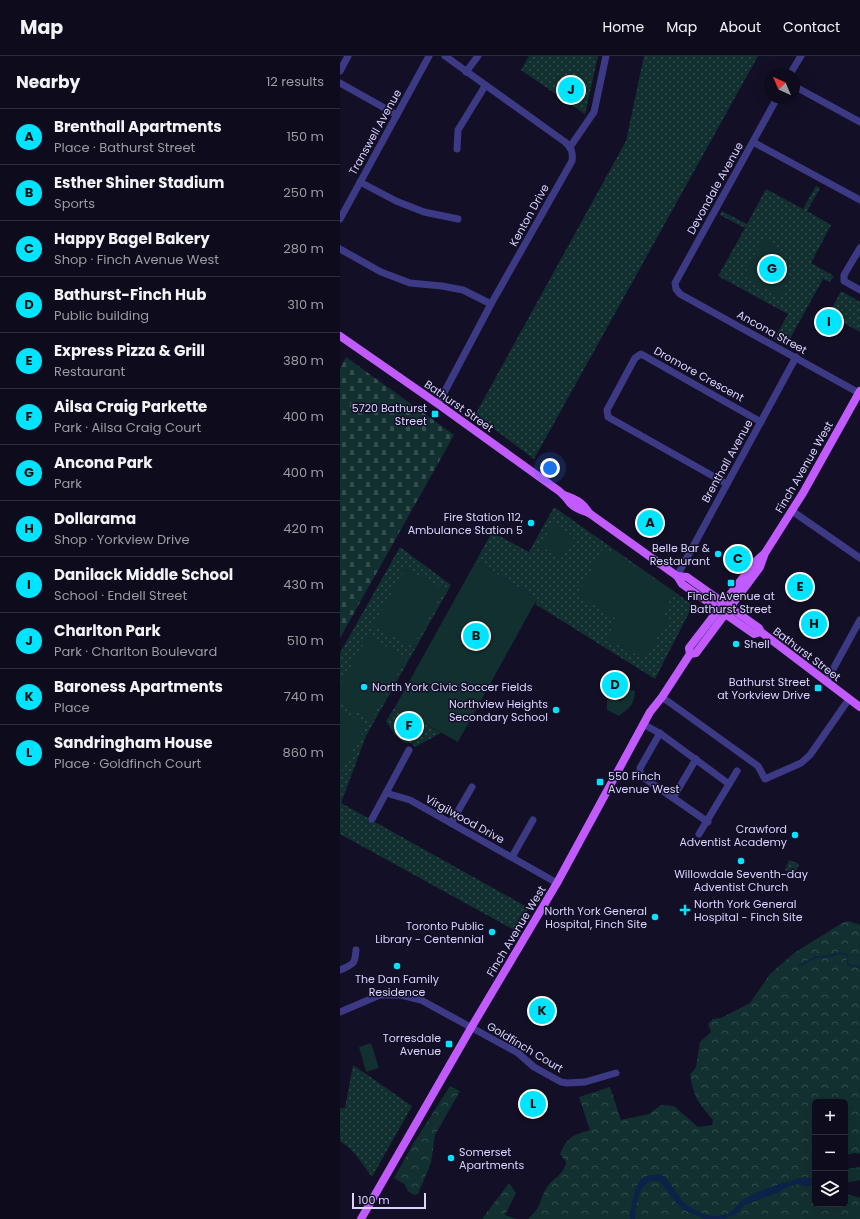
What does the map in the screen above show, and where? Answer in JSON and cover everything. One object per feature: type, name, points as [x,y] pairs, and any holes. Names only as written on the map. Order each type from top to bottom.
[{"type":"main road","name":"Bathurst Street","points":[[340,336],[438,404],[564,495],[571,504],[578,509],[589,513],[676,576],[682,584],[754,634],[760,632]]},
{"type":"main road","name":"Finch Avenue West","points":[[361,1219],[471,1028],[557,883],[650,712],[662,697],[690,654],[696,653],[727,605],[760,567],[765,554],[792,511],[859,392]]},
{"type":"main road","name":"Bathurst Street","points":[[676,576],[687,577],[727,605],[759,628],[760,632],[860,707]]},
{"type":"street","points":[[340,71],[348,56]]},
{"type":"street","name":"Transwell Avenue","points":[[340,219],[429,56]]},
{"type":"street","points":[[444,56],[570,147],[594,112],[606,56]]},
{"type":"street","points":[[466,72],[478,56]]},
{"type":"street","points":[[794,68],[801,56]]},
{"type":"street","points":[[340,83],[397,114]]},
{"type":"street","points":[[457,149],[458,130],[485,86]]},
{"type":"street","points":[[800,89],[860,122]]},
{"type":"street","name":"Devondale Avenue","points":[[676,289],[675,283],[774,104]]},
{"type":"street","points":[[753,142],[860,200]]},
{"type":"street","name":"Kenton Drive","points":[[438,404],[491,304],[572,161],[572,152],[570,147]]},
{"type":"street","points":[[360,182],[396,201],[424,212],[458,219]]},
{"type":"street","points":[[860,248],[844,275],[844,281],[860,290]]},
{"type":"street","points":[[340,249],[381,272],[410,283],[442,286],[463,290],[491,304]]},
{"type":"street","name":"Ancona Street","points":[[676,289],[680,294],[859,392]]},
{"type":"street","name":"Dromore Crescent","points":[[727,484],[608,417],[607,410],[635,358],[641,354],[761,422]]},
{"type":"street","name":"Brenthall Avenue","points":[[676,576],[796,358]]},
{"type":"street","points":[[792,511],[860,558]]},
{"type":"street","points":[[826,682],[860,620]]},
{"type":"street","points":[[662,697],[758,766],[765,779],[799,764],[810,755],[849,699]]},
{"type":"street","points":[[643,724],[660,733],[729,784]]},
{"type":"street","points":[[660,733],[640,767],[639,772],[642,776],[708,822]]},
{"type":"street","points":[[372,819],[409,750]]},
{"type":"street","points":[[673,798],[696,759]]},
{"type":"street","points":[[699,834],[708,822],[737,771]]},
{"type":"street","points":[[451,824],[472,787]]},
{"type":"street","name":"Virgilwood Drive","points":[[386,792],[410,800],[557,883]]},
{"type":"street","points":[[512,858],[533,820]]},
{"type":"street","points":[[340,970],[352,965],[355,961],[356,950]]},
{"type":"street","points":[[340,1012],[380,995],[401,995],[422,1000],[471,1028]]},
{"type":"street","name":"Goldfinch Court","points":[[471,1028],[518,1054],[534,1066],[561,1082],[567,1084],[585,1082],[616,1073]]},
{"type":"green space","points":[[529,56],[598,56],[585,114],[521,70]]},
{"type":"green space","points":[[644,56],[758,56],[534,459],[475,415],[626,141]]},
{"type":"green space","points":[[816,186],[820,188],[807,211],[831,225],[811,263],[834,276],[830,282],[823,279],[786,346],[774,339],[788,314],[718,276],[745,228],[720,215],[722,211],[747,224],[766,189],[803,209]]},
{"type":"green space","points":[[764,239],[778,251],[785,265],[786,280],[780,297],[744,276]]},
{"type":"green space","points":[[841,291],[860,302],[860,332],[835,318],[837,316],[830,312]]},
{"type":"green space","points":[[346,357],[454,435],[340,638],[340,369]]},
{"type":"green space","points":[[554,507],[693,605],[655,679],[535,604],[537,599],[476,561],[492,532],[529,552]]},
{"type":"green space","points":[[555,525],[574,537],[561,559],[540,546],[551,527]]},
{"type":"green space","points":[[400,547],[451,585],[366,736],[341,803],[529,908],[516,931],[340,834],[340,653]]},
{"type":"green space","points":[[604,547],[675,592],[663,613],[670,618],[644,659],[606,639],[618,620],[577,594]]},
{"type":"green space","points":[[476,561],[537,599],[458,742],[395,707]]},
{"type":"green space","points":[[405,568],[444,589],[413,647],[373,626]]},
{"type":"green space","points":[[368,636],[407,658],[371,720],[340,703],[340,685]]},
{"type":"green space","points":[[627,689],[635,691],[634,700],[629,708],[619,716],[607,710],[607,699],[621,701]]},
{"type":"green space","points":[[395,707],[441,733],[415,747],[411,743],[405,743],[395,735],[386,721]]},
{"type":"green space","points":[[340,710],[367,725],[340,774]]},
{"type":"green space","points":[[789,860],[799,864],[795,873],[785,870]]},
{"type":"green space","points":[[848,921],[860,925],[860,1154],[848,1154],[848,1099],[812,1099],[812,1207],[848,1207],[848,1194],[860,1198],[860,1219],[528,1219],[536,1211],[547,1187],[561,1173],[565,1166],[566,1162],[560,1154],[565,1144],[575,1135],[590,1130],[579,1097],[610,1087],[621,1120],[649,1114],[661,1105],[674,1106],[698,1127],[712,1125],[713,1120],[700,1104],[695,1095],[690,1075],[696,1067],[700,1042],[711,1032],[708,1024],[713,1019],[721,1018],[750,1003],[770,974],[794,953],[842,923]]},
{"type":"green space","points":[[371,1043],[379,1068],[366,1072],[359,1047]]},
{"type":"green space","points":[[353,1065],[412,1106],[372,1177],[354,1152],[340,1141],[340,1108],[345,1108]]},
{"type":"green space","points":[[450,1086],[460,1091],[435,1135],[431,1163],[418,1194],[414,1195],[408,1191],[404,1184],[394,1178],[413,1144]]},
{"type":"green space","points":[[860,1167],[860,1180],[848,1182],[848,1169]]},
{"type":"green space","points":[[509,1183],[516,1193],[505,1215],[516,1219],[482,1219]]},
{"type":"water","points":[[660,1174],[668,1181],[681,1199],[690,1207],[701,1213],[713,1216],[728,1214],[743,1200],[779,1184],[800,1178],[812,1177],[812,1184],[807,1187],[799,1184],[787,1187],[779,1192],[745,1205],[736,1214],[724,1219],[705,1219],[684,1210],[677,1204],[660,1182],[653,1181],[643,1187],[636,1207],[635,1219],[630,1219],[631,1209],[638,1184],[646,1176]]},
{"type":"waterway","points":[[799,966],[816,957],[830,956],[839,953],[847,955],[848,965],[860,967]]},
{"type":"place","name":"Charlton Park","points":[[571,90]]},
{"type":"place","name":"Ancona Park","points":[[772,269]]},
{"type":"place","name":"Danilack Middle School","points":[[829,322]]},
{"type":"place","name":"5720 Bathurst Street","points":[[435,414]]},
{"type":"place","name":"Fire Station 112, Ambulance Station 5","points":[[531,523]]},
{"type":"place","name":"Brenthall Apartments","points":[[650,523]]},
{"type":"place","name":"Belle Bar & Restaurant","points":[[718,554]]},
{"type":"place","name":"Happy Bagel Bakery","points":[[738,559]]},
{"type":"place","name":"Finch Avenue at Bathurst Street","points":[[731,583]]},
{"type":"place","name":"Express Pizza & Grill","points":[[800,587]]},
{"type":"place","name":"Dollarama","points":[[814,624]]},
{"type":"place","name":"Esther Shiner Stadium","points":[[476,636]]},
{"type":"place","name":"Shell","points":[[736,644]]},
{"type":"place","name":"Bathurst-Finch Hub","points":[[615,685]]},
{"type":"place","name":"North York Civic Soccer Fields","points":[[364,687]]},
{"type":"place","name":"Bathurst Street at Yorkview Drive","points":[[818,688]]},
{"type":"place","name":"Northview Heights Secondary School","points":[[556,710]]},
{"type":"place","name":"Ailsa Craig Parkette","points":[[409,726]]},
{"type":"place","name":"550 Finch Avenue West","points":[[600,782]]},
{"type":"place","name":"Crawford Adventist Academy","points":[[795,835]]},
{"type":"place","name":"Willowdale Seventh-day Adventist Church","points":[[741,861]]},
{"type":"place","name":"North York General Hospital - Finch Site","points":[[685,910]]},
{"type":"place","name":"North York General Hospital, Finch Site","points":[[655,917]]},
{"type":"place","name":"Toronto Public Library - Centennial","points":[[492,932]]},
{"type":"place","name":"The Dan Family Residence","points":[[397,966]]},
{"type":"place","name":"Baroness Apartments","points":[[542,1011]]},
{"type":"place","name":"Torresdale Avenue","points":[[449,1044]]},
{"type":"place","name":"Sandringham House","points":[[533,1104]]},
{"type":"place","name":"Somerset Apartments","points":[[451,1158]]}]
